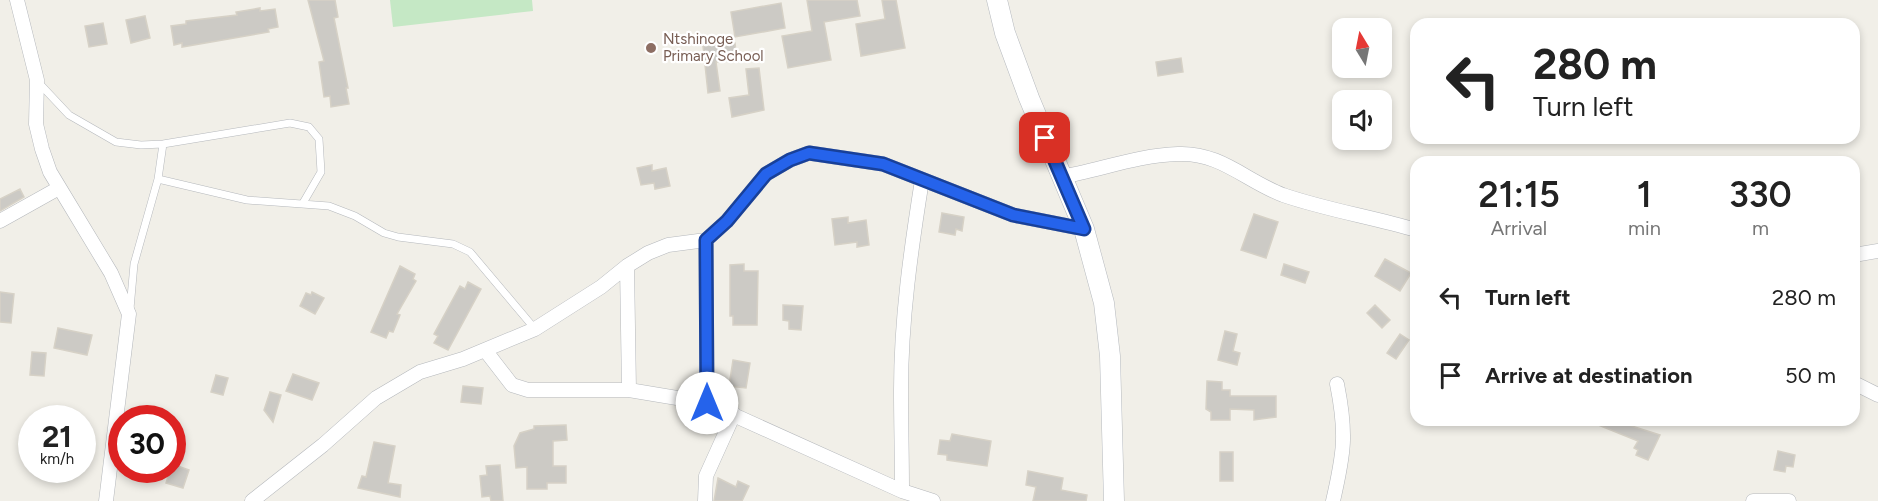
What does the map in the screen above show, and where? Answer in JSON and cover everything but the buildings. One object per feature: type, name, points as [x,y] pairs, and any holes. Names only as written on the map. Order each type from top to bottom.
[{"type":"street","points":[[17,0],[37,80],[38,133],[50,172],[111,273],[129,314],[106,501]]},
{"type":"street","points":[[997,0],[1005,33],[1061,177],[1084,229],[1108,325],[1114,501]]},
{"type":"street","points":[[252,501],[323,446],[376,398],[420,372],[485,350],[535,329],[601,287],[627,266],[668,245],[706,240],[727,221],[766,174],[790,160],[809,153],[883,164],[1013,215],[1084,229]]},
{"type":"street","points":[[1061,177],[1155,157],[1178,154],[1204,155],[1233,167],[1280,194],[1410,228]]},
{"type":"street","points":[[902,490],[901,388],[905,317],[910,259],[922,180]]},
{"type":"street","points":[[0,221],[59,188]]},
{"type":"street","points":[[706,240],[707,403]]},
{"type":"street","points":[[1860,254],[1878,251]]},
{"type":"street","points":[[627,266],[629,390]]},
{"type":"street","points":[[485,350],[512,386],[528,390],[629,390],[707,403],[902,490],[933,501]]},
{"type":"street","points":[[1333,501],[1343,458],[1345,423],[1337,384]]},
{"type":"street","points":[[1860,386],[1878,395]]},
{"type":"street","points":[[705,501],[706,476],[734,414]]},
{"type":"street","points":[[1753,501],[1789,501]]},
{"type":"lane","points":[[37,80],[69,115],[116,142],[141,146],[280,124],[309,127],[319,140],[321,172],[303,203]]},
{"type":"lane","points":[[129,314],[135,264],[158,179],[163,144]]},
{"type":"lane","points":[[158,179],[247,200],[303,203],[338,209],[398,237],[443,241],[462,248],[470,252],[535,329]]},
{"type":"green space","points":[[390,0],[532,0],[533,11],[393,27]]},
{"type":"place","name":"Ntshinoge Primary School","points":[[651,48]]},
{"type":"route","points":[[707,403],[708,254],[706,240],[727,221],[741,201],[766,174],[790,160],[809,153],[883,164],[1013,215],[1084,229],[1045,138]]}]
